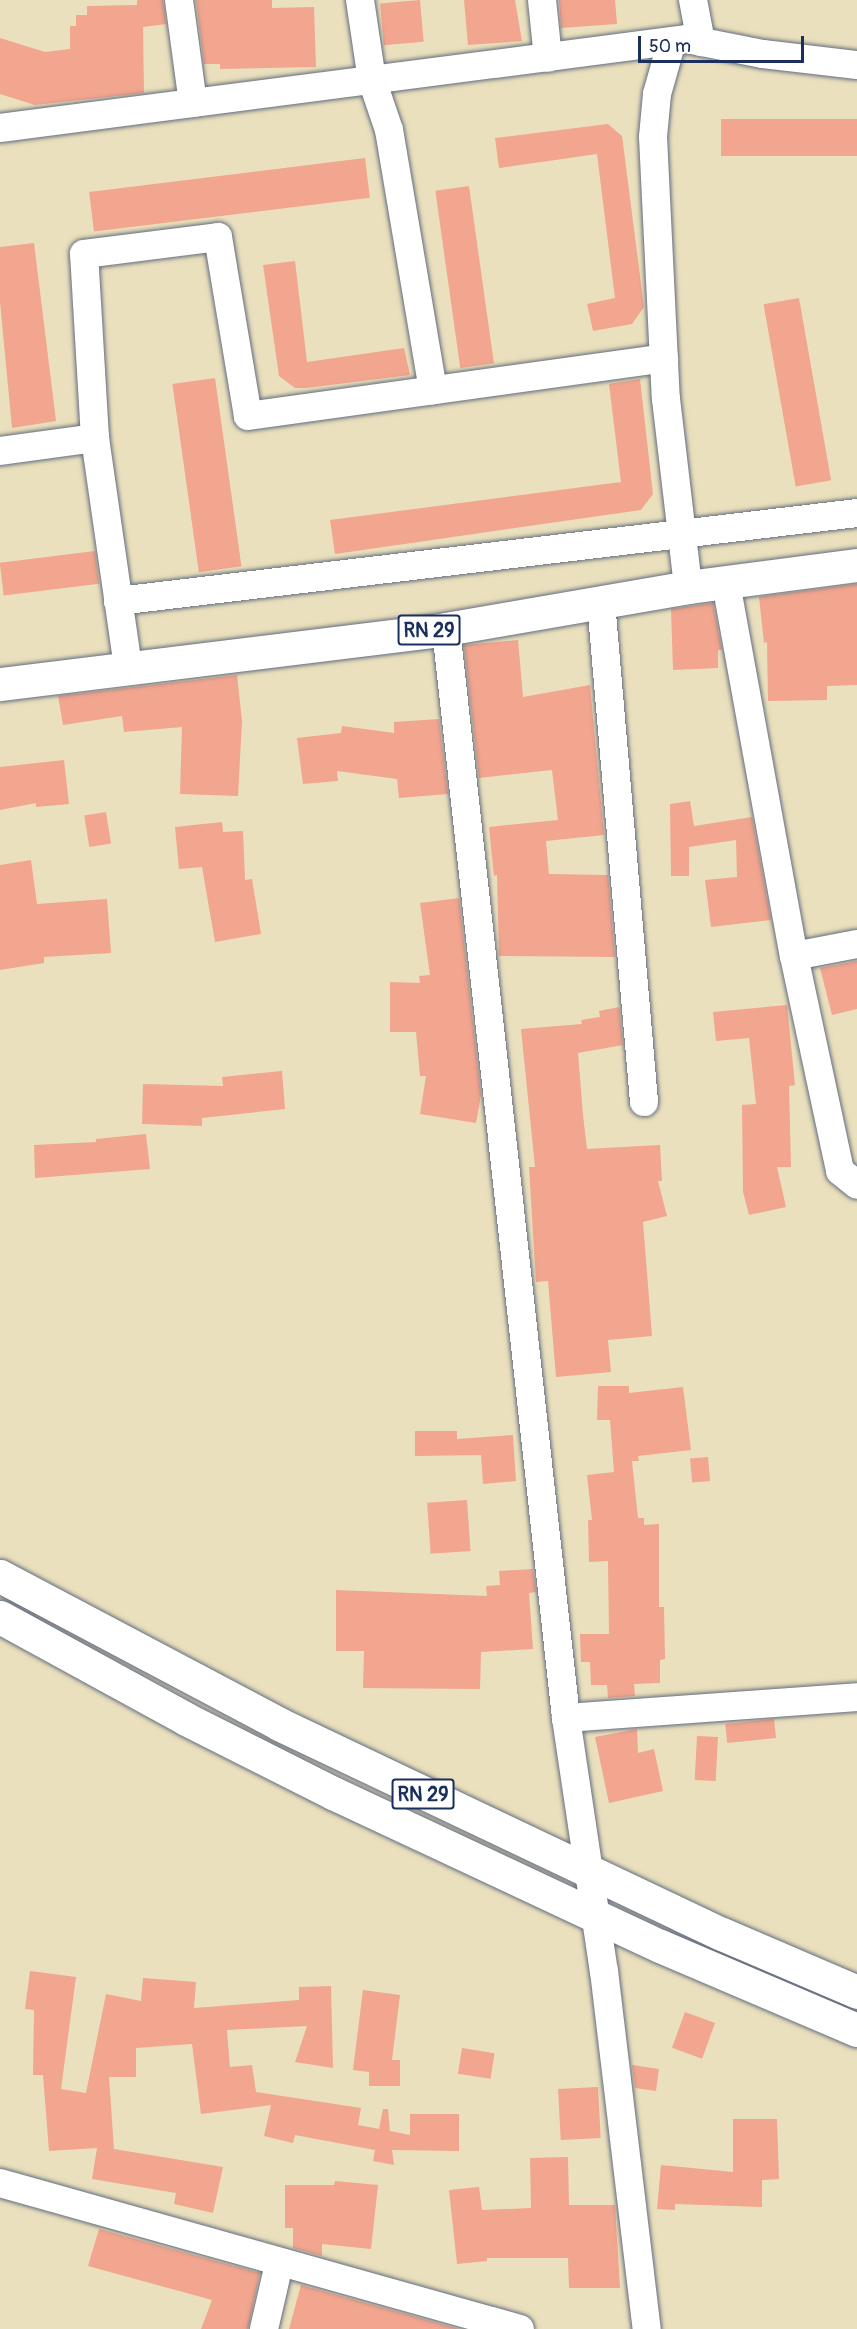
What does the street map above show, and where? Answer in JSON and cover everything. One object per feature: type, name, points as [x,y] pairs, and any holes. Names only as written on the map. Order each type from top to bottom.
[{"type":"main road","name":"RN 29","points":[[0,684],[128,666],[446,628],[688,587],[857,565]]},
{"type":"main road","name":"RN 29","points":[[0,1576],[279,1724],[722,1934],[857,1992]]},
{"type":"main road","name":"RN 29","points":[[0,1617],[270,1761],[596,1917],[857,2030]]},
{"type":"street","points":[[179,0],[193,103]]},
{"type":"street","points":[[360,0],[372,80],[389,130],[433,390]]},
{"type":"street","points":[[542,0],[548,58]]},
{"type":"street","points":[[693,0],[701,42]]},
{"type":"street","points":[[0,128],[672,41],[701,42],[763,54],[857,64]]},
{"type":"street","points":[[672,41],[657,94],[653,137],[664,358],[688,587]]},
{"type":"street","points":[[128,666],[95,438],[84,254],[218,237],[248,416],[664,358]]},
{"type":"street","points":[[0,451],[95,438]]},
{"type":"street","points":[[118,601],[857,513]]},
{"type":"street","points":[[726,583],[794,956],[840,1171],[857,1185]]},
{"type":"street","points":[[601,602],[644,1102]]},
{"type":"street","points":[[446,628],[566,1718],[587,1870],[596,1917],[647,2329]]},
{"type":"street","points":[[794,956],[857,944]]},
{"type":"street","points":[[566,1718],[857,1697]]},
{"type":"street","points":[[0,2183],[279,2264],[520,2329]]},
{"type":"street","points":[[264,2329],[279,2264]]},
{"type":"building","points":[[137,0],[163,0],[166,24],[143,27],[144,93],[35,105],[0,94],[0,38],[45,52],[70,49],[70,26],[76,26],[76,15],[87,15],[87,6],[137,5]]},
{"type":"building","points":[[196,0],[272,0],[272,8],[314,7],[316,67],[220,69],[220,64],[204,64]]},
{"type":"building","points":[[420,0],[424,42],[384,45],[380,3]]},
{"type":"building","points":[[464,0],[515,0],[522,41],[468,45]]},
{"type":"building","points":[[559,0],[615,0],[617,24],[561,28]]},
{"type":"building","points":[[721,119],[857,119],[857,156],[721,156]]},
{"type":"building","points":[[608,124],[622,136],[644,307],[632,324],[593,331],[587,304],[615,298],[597,154],[499,168],[495,138]]},
{"type":"building","points":[[365,158],[370,198],[94,232],[89,192]]},
{"type":"building","points":[[469,186],[494,363],[460,368],[435,191]]},
{"type":"building","points":[[34,243],[56,421],[12,428],[0,302],[0,247]]},
{"type":"building","points":[[295,261],[307,362],[404,348],[410,375],[306,388],[295,388],[279,376],[263,265]]},
{"type":"building","points":[[799,298],[831,480],[796,486],[764,304]]},
{"type":"building","points":[[215,378],[241,566],[199,572],[172,384]]},
{"type":"building","points":[[640,379],[653,494],[641,510],[335,554],[330,520],[621,482],[609,384]]},
{"type":"building","points":[[95,551],[99,584],[4,595],[0,563]]},
{"type":"building","points":[[857,584],[857,685],[827,686],[827,700],[768,701],[767,642],[764,643],[759,597]]},
{"type":"building","points":[[713,603],[722,650],[718,650],[718,668],[673,670],[671,609]]},
{"type":"building","points":[[518,640],[523,697],[590,685],[604,835],[546,841],[549,874],[608,875],[615,957],[499,956],[497,875],[494,876],[489,827],[558,820],[552,770],[479,778],[464,645]]},
{"type":"building","points":[[237,675],[242,721],[238,796],[180,794],[182,727],[124,732],[122,716],[63,725],[58,696]]},
{"type":"building","points":[[439,719],[448,794],[399,798],[397,779],[337,771],[338,781],[303,784],[297,738],[341,733],[342,726],[394,733],[394,722]]},
{"type":"building","points":[[64,760],[69,804],[36,807],[36,803],[0,810],[0,767]]},
{"type":"building","points":[[690,801],[694,826],[752,817],[771,920],[711,927],[705,880],[737,877],[736,840],[689,847],[689,876],[671,876],[670,804]]},
{"type":"building","points":[[106,812],[111,844],[89,847],[84,815]]},
{"type":"building","points":[[222,822],[223,832],[243,831],[245,880],[252,879],[261,934],[215,942],[202,867],[179,869],[175,827]]},
{"type":"building","points":[[31,860],[37,904],[107,899],[111,953],[44,957],[44,963],[0,970],[0,865]]},
{"type":"building","points":[[459,898],[481,1095],[476,1123],[420,1114],[426,1076],[420,1076],[416,1032],[390,1032],[390,982],[420,983],[419,976],[430,975],[420,903]]},
{"type":"building","points":[[857,961],[857,1009],[832,1015],[820,968]]},
{"type":"building","points":[[787,1005],[795,1085],[789,1086],[791,1167],[777,1167],[786,1207],[749,1215],[743,1192],[742,1105],[756,1104],[749,1038],[716,1041],[713,1012]]},
{"type":"building","points":[[619,1007],[623,1045],[578,1053],[583,1115],[587,1149],[660,1145],[662,1181],[658,1181],[667,1216],[643,1222],[652,1336],[608,1340],[611,1372],[556,1377],[548,1281],[536,1282],[529,1167],[535,1167],[521,1029],[582,1024],[581,1020],[600,1017],[599,1011]]},
{"type":"building","points":[[282,1071],[285,1109],[202,1118],[202,1126],[142,1124],[143,1084],[223,1086],[222,1077]]},
{"type":"building","points":[[146,1134],[150,1169],[35,1178],[34,1145],[96,1142],[96,1139]]},
{"type":"building","points":[[598,1386],[629,1386],[629,1393],[683,1387],[691,1450],[638,1456],[639,1461],[632,1461],[638,1518],[644,1518],[644,1525],[659,1524],[659,1607],[664,1607],[665,1659],[660,1660],[660,1683],[634,1684],[635,1696],[608,1698],[607,1685],[591,1685],[590,1662],[581,1662],[580,1634],[609,1634],[608,1561],[589,1562],[588,1520],[592,1520],[587,1475],[614,1472],[610,1420],[597,1420]]},
{"type":"building","points":[[415,1431],[457,1431],[457,1439],[513,1435],[516,1481],[483,1484],[481,1455],[415,1456]]},
{"type":"building","points":[[708,1457],[710,1481],[692,1482],[690,1459]]},
{"type":"building","points":[[467,1500],[471,1551],[431,1554],[427,1503]]},
{"type":"building","points":[[533,1569],[536,1592],[529,1593],[533,1649],[481,1652],[480,1689],[363,1688],[364,1651],[336,1651],[336,1590],[487,1596],[486,1586],[500,1585],[499,1571]]},
{"type":"building","points":[[774,1719],[776,1738],[727,1743],[725,1724]]},
{"type":"building","points":[[637,1729],[638,1753],[654,1749],[663,1791],[609,1803],[595,1737]]},
{"type":"building","points":[[697,1736],[718,1737],[716,1781],[695,1780]]},
{"type":"building","points":[[30,1971],[76,1977],[61,2089],[86,2093],[106,1994],[141,2001],[143,1978],[196,1982],[194,2008],[299,2000],[299,1987],[331,1986],[333,2068],[295,2062],[307,2026],[227,2030],[230,2067],[252,2065],[256,2092],[361,2108],[358,2125],[379,2129],[383,2109],[388,2109],[390,2131],[410,2135],[410,2114],[459,2114],[459,2151],[392,2150],[394,2165],[373,2161],[375,2150],[295,2135],[293,2143],[264,2136],[271,2105],[201,2114],[192,2044],[136,2048],[136,2077],[109,2077],[114,2149],[223,2167],[213,2213],[174,2204],[176,2193],[92,2179],[97,2148],[49,2151],[43,2075],[33,2075],[34,2010],[25,2009]]},
{"type":"building","points":[[363,1990],[400,1995],[392,2060],[400,2060],[400,2086],[369,2086],[369,2072],[353,2070]]},
{"type":"building","points":[[685,2012],[715,2023],[702,2059],[672,2048]]},
{"type":"building","points":[[462,2048],[495,2053],[491,2079],[458,2074]]},
{"type":"building","points":[[632,2065],[659,2069],[656,2091],[635,2088]]},
{"type":"building","points":[[598,2087],[601,2138],[561,2140],[558,2089]]},
{"type":"building","points":[[733,2119],[777,2119],[779,2179],[762,2180],[762,2207],[675,2204],[675,2210],[657,2209],[661,2165],[733,2172]]},
{"type":"building","points":[[568,2157],[569,2205],[615,2205],[620,2288],[569,2288],[568,2258],[487,2258],[487,2261],[457,2264],[449,2190],[479,2187],[482,2210],[531,2208],[530,2158]]},
{"type":"building","points":[[335,2181],[378,2185],[371,2249],[322,2244],[322,2256],[293,2248],[293,2228],[285,2228],[285,2185],[334,2185]]},
{"type":"building","points":[[99,2229],[260,2273],[248,2329],[201,2329],[212,2300],[88,2266]]},
{"type":"building","points":[[301,2285],[459,2329],[289,2329]]}]
